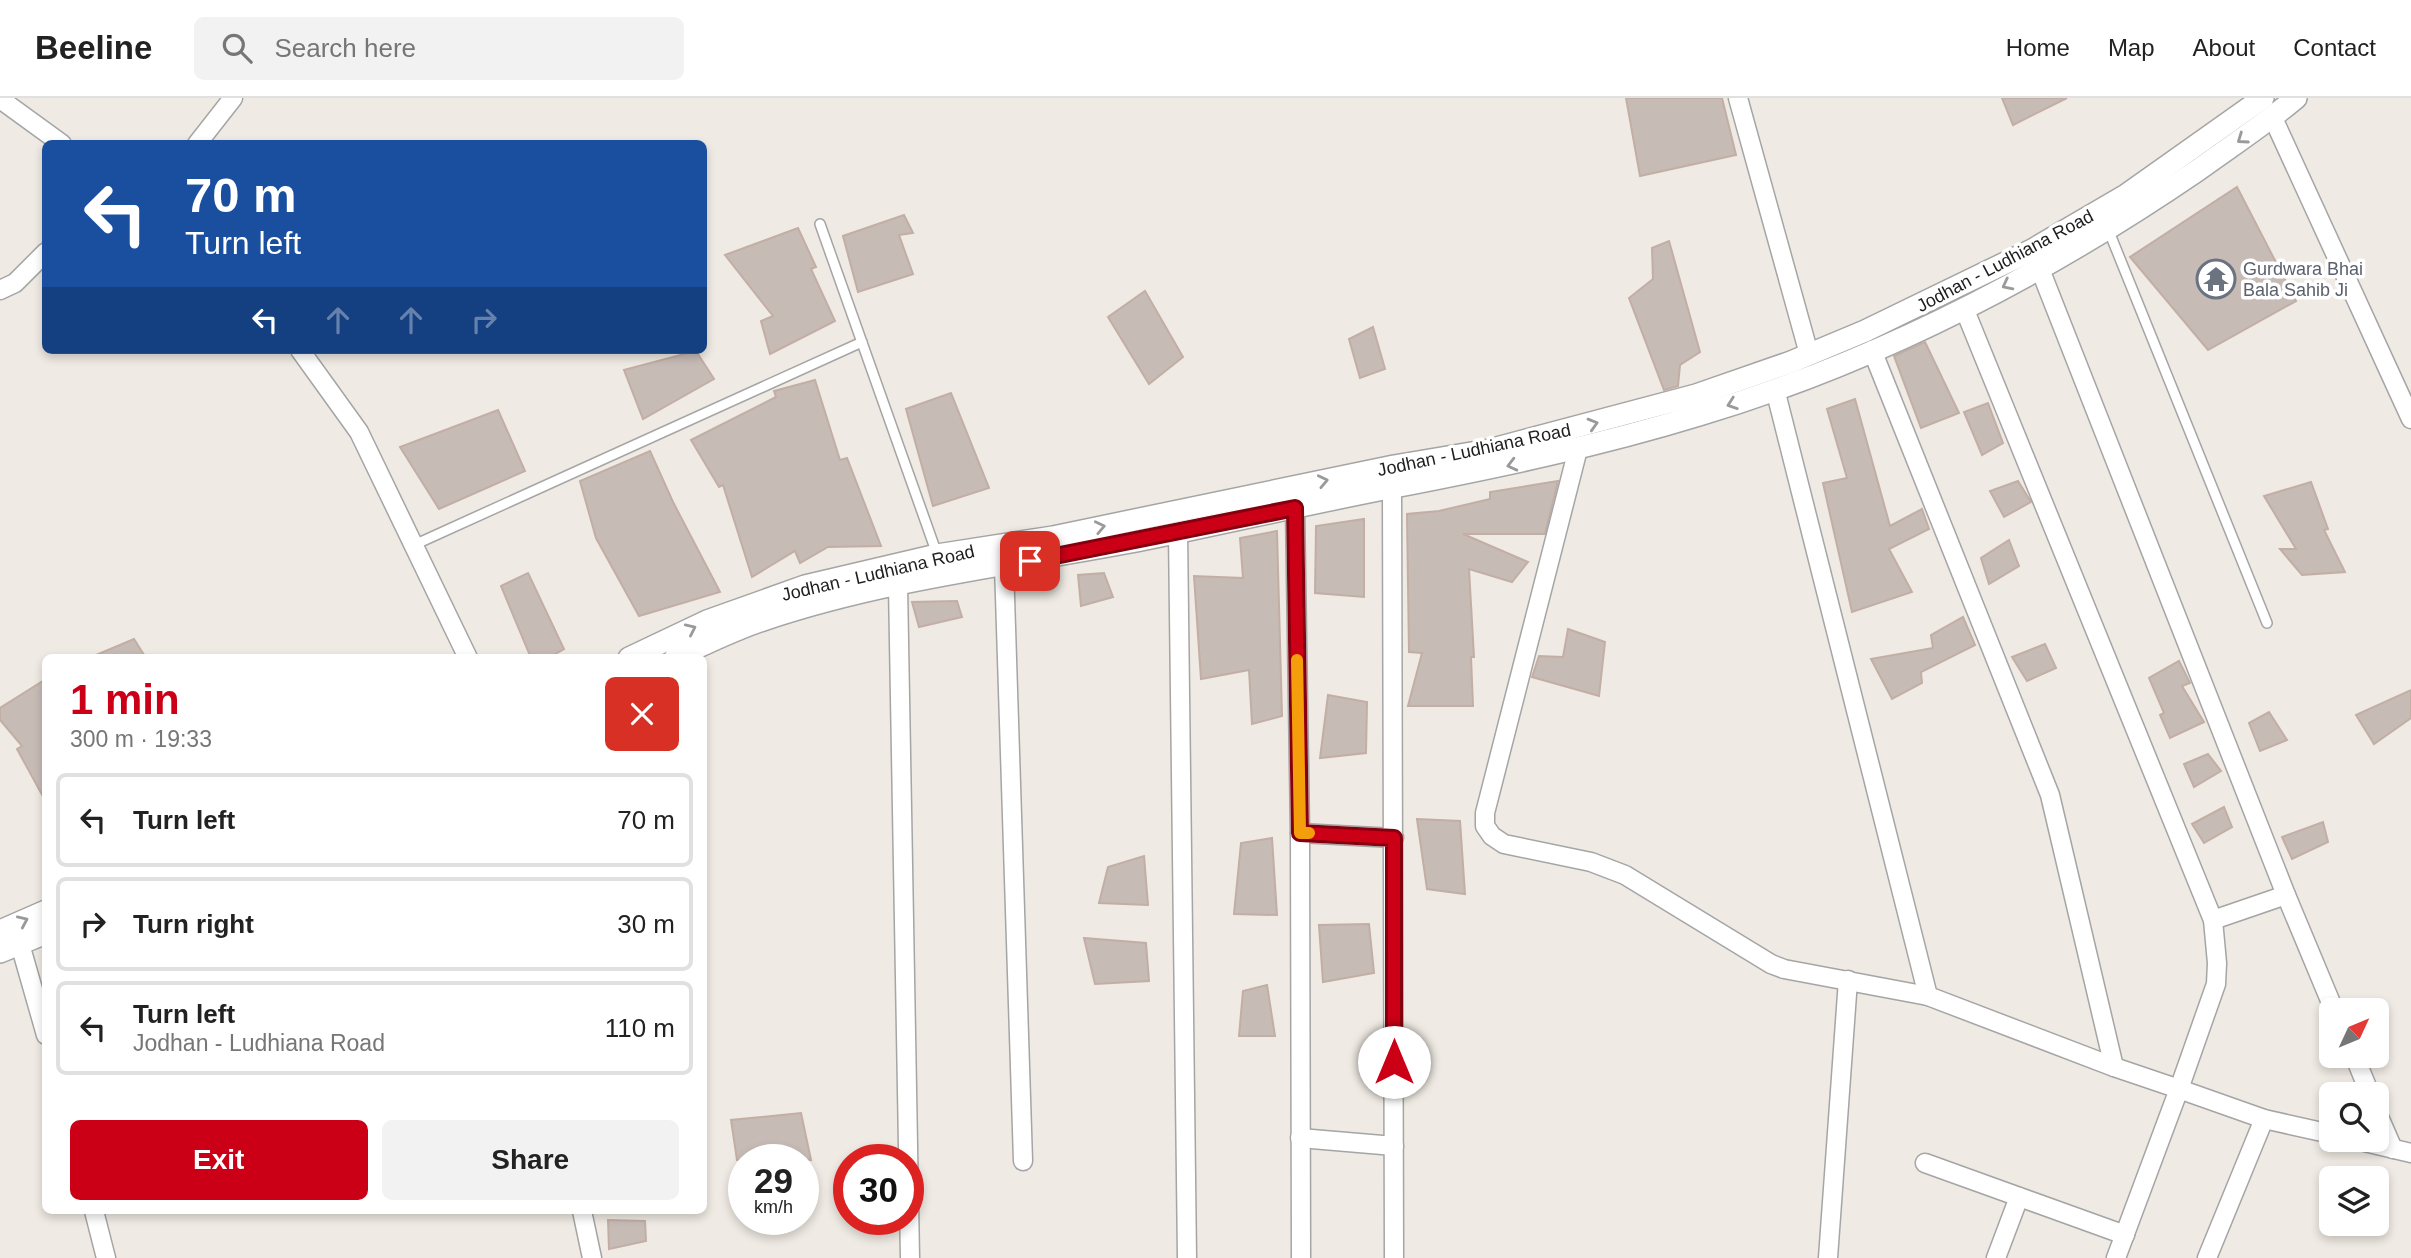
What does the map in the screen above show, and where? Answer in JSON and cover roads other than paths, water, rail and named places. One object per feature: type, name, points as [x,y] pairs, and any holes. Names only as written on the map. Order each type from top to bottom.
[{"type":"street","points":[[200,140],[233,98]]},
{"type":"street","points":[[1738,98],[1809,354]]},
{"type":"street","name":"Jodhan - Ludhiana Road","points":[[637,654],[707,621],[805,586],[937,555],[1053,537],[1394,466],[1489,450],[1696,396],[1809,354],[1957,289],[2032,250],[2126,195],[2263,98]]},
{"type":"street","name":"Jodhan - Ludhiana Road","points":[[684,654],[760,621],[898,585],[1178,532],[1392,487],[1493,470],[1702,414],[1872,350],[1964,308],[2040,268],[2108,229],[2273,118],[2297,98]]},
{"type":"street","points":[[0,99],[56,140]]},
{"type":"street","points":[[2273,118],[2411,419]]},
{"type":"street","points":[[0,290],[15,283],[42,256]]},
{"type":"street","points":[[2040,268],[2329,998]]},
{"type":"street","points":[[1964,308],[2213,920],[2216,984],[2116,1258]]},
{"type":"street","points":[[1872,350],[2050,795],[2114,1067]]},
{"type":"street","points":[[302,354],[359,432],[466,654]]},
{"type":"street","points":[[1775,388],[1927,996]]},
{"type":"street","points":[[1578,449],[1485,826],[1492,836],[1504,844],[1591,862],[1639,881],[1771,964],[1927,996],[2114,1067],[2264,1119],[2319,1131]]},
{"type":"street","points":[[1392,487],[1394,1258]]},
{"type":"street","points":[[1295,508],[1300,833],[1301,1258]]},
{"type":"street","points":[[1178,532],[1187,1258]]},
{"type":"street","points":[[1004,565],[1023,1161]]},
{"type":"street","points":[[898,585],[910,1258]]},
{"type":"street","points":[[1300,833],[1394,838]]},
{"type":"street","points":[[2213,920],[2286,895]]},
{"type":"street","points":[[0,931],[42,913]]},
{"type":"street","points":[[0,952],[42,935]]},
{"type":"street","points":[[20,944],[42,1021]]},
{"type":"street","points":[[1828,1258],[1848,980]]},
{"type":"street","points":[[2207,1258],[2264,1119]]},
{"type":"street","points":[[2389,1130],[2402,1151]]},
{"type":"street","points":[[1300,1138],[1394,1146]]},
{"type":"street","points":[[1925,1163],[2124,1235]]},
{"type":"street","points":[[1996,1258],[2019,1197]]},
{"type":"street","points":[[95,1214],[106,1258]]},
{"type":"street","points":[[583,1214],[592,1258]]},
{"type":"lane","points":[[820,224],[937,555]]},
{"type":"lane","points":[[2108,229],[2267,623]]},
{"type":"lane","points":[[414,545],[862,342]]},
{"type":"place","name":"Gurdwara Bhai Bala Sahib Ji","points":[[2216,279]]}]
